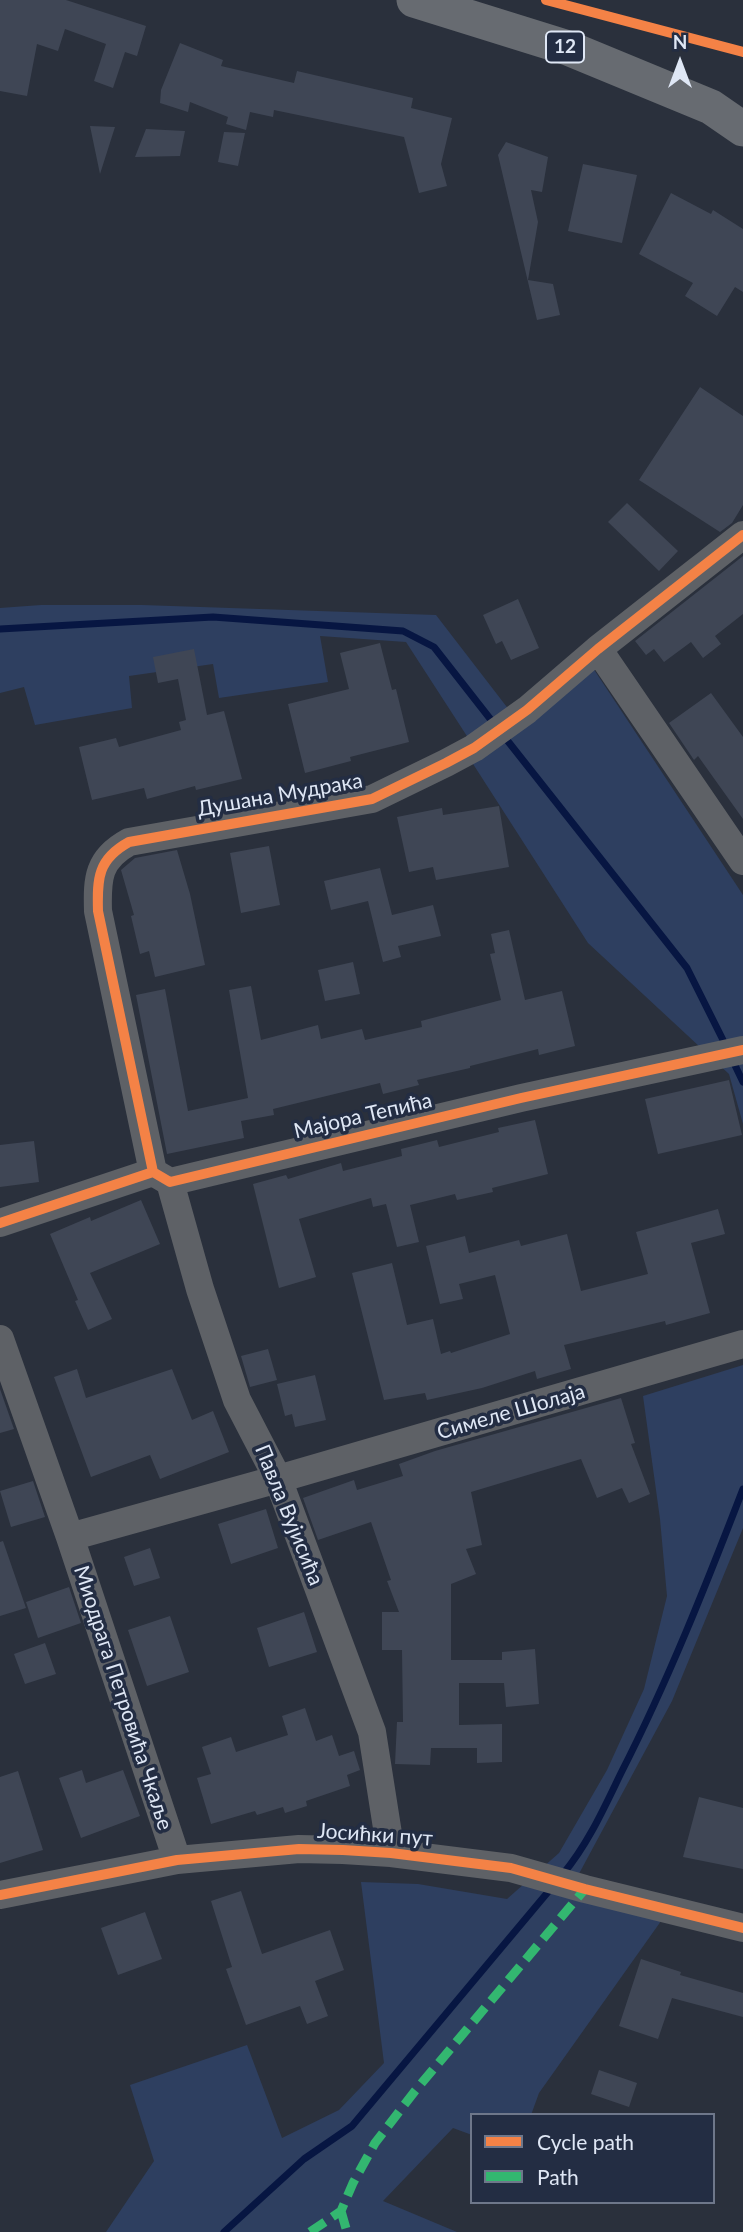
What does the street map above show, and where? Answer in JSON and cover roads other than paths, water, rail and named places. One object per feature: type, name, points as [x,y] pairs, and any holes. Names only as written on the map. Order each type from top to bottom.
[{"type":"main road","name":"12","points":[[414,0],[568,48],[711,107],[743,130]]},
{"type":"street","name":"Душана Мудрака","points":[[161,1177],[98,911],[97,884],[103,863],[118,848],[130,842],[372,799],[474,748],[527,710],[598,649],[743,535]]},
{"type":"street","points":[[598,649],[743,861]]},
{"type":"street","name":"Мајора Тепића","points":[[0,1223],[161,1177],[743,1050]]},
{"type":"street","name":"Павла Вујисића","points":[[161,1177],[237,1400],[278,1479],[372,1732],[391,1853]]},
{"type":"street","name":"Миодрага Петровића Чкаље","points":[[0,1339],[70,1537],[177,1860]]},
{"type":"street","name":"Симеле Шолаја","points":[[278,1479],[743,1344]]},
{"type":"street","name":"Миодрага Петровића Чкаље","points":[[70,1537],[278,1479]]},
{"type":"street","name":"Јосићки пут","points":[[0,1895],[177,1860],[299,1849],[391,1853],[511,1868],[743,1928]]},
{"type":"waterway","points":[[0,629],[213,617],[403,631],[434,647],[495,725]]},
{"type":"waterway","points":[[503,735],[687,968],[727,1048]]},
{"type":"waterway","points":[[732,1059],[743,1082]]},
{"type":"waterway","points":[[563,1874],[595,1825],[655,1703],[701,1597],[743,1489]]},
{"type":"waterway","points":[[224,2232],[304,2159],[352,2126],[553,1886]]}]
